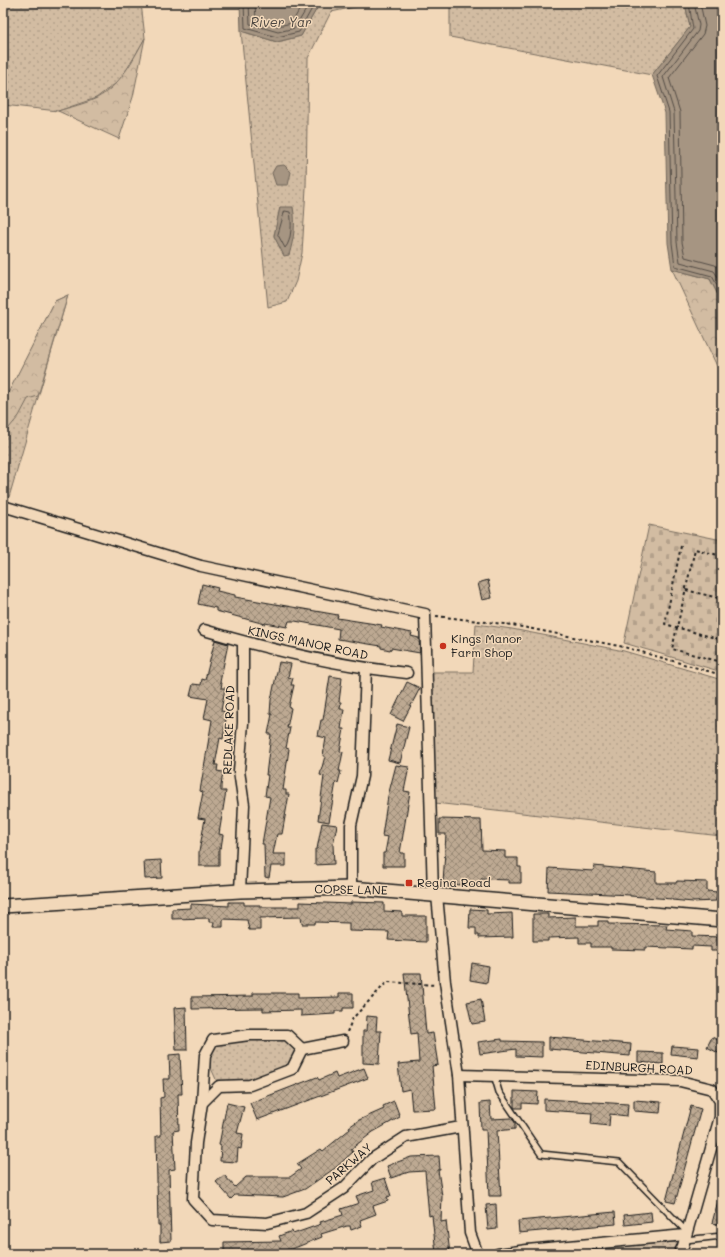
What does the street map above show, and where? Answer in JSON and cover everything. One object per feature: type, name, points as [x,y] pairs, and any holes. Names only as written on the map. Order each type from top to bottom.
[{"type":"street","points":[[3,506],[201,566],[425,614],[435,894],[445,982],[459,1075],[461,1127],[470,1233],[479,1253]]},
{"type":"street","name":"KINGS MANOR ROAD","points":[[204,630],[243,642],[366,669],[407,673]]},
{"type":"street","name":"REDLAKE ROAD","points":[[240,891],[244,805],[239,771],[243,722],[243,642]]},
{"type":"street","points":[[351,888],[351,825],[362,776],[366,669]]},
{"type":"street","name":"COPSE LANE","points":[[3,906],[240,891],[351,888],[435,894],[722,920]]},
{"type":"street","name":"PARKWAY","points":[[302,1049],[287,1035],[249,1035],[213,1040],[205,1055],[202,1102],[196,1143],[193,1199],[212,1220],[267,1223],[306,1214],[344,1188],[372,1159],[406,1137],[461,1127]]},
{"type":"street","points":[[202,1102],[219,1086],[250,1085],[292,1068],[302,1049],[343,1041]]},
{"type":"street","name":"EDINBURGH ROAD","points":[[459,1075],[680,1082],[712,1089],[720,1101],[720,1117],[679,1254]]},
{"type":"street","points":[[498,1254],[685,1235]]},
{"type":"lane","points":[[494,1075],[499,1092],[541,1154],[619,1162],[685,1235],[722,1236]]},
{"type":"path","points":[[681,546],[665,624],[722,640]]},
{"type":"path","points":[[722,556],[695,549],[672,649],[722,662]]},
{"type":"path","points":[[686,590],[722,599]]},
{"type":"path","points":[[425,614],[567,635],[624,647],[722,675]]},
{"type":"path","points":[[343,1041],[353,1018],[387,982],[433,986],[445,982]]},
{"type":"green space","points":[[3,3],[141,3],[145,38],[119,81],[96,98],[58,111],[3,105]]},
{"type":"green space","points":[[320,3],[374,3],[331,12],[308,58],[306,188],[302,253],[296,281],[287,302],[268,307],[241,31],[277,42],[301,36]],"holes":[[[280,208],[284,255],[274,236]]]},
{"type":"green space","points":[[450,3],[685,3],[690,27],[652,75],[450,37]]},
{"type":"green space","points":[[145,38],[133,97],[119,139],[58,111],[88,102],[105,93],[125,72]]},
{"type":"green space","points":[[672,269],[710,279],[722,303],[722,377]]},
{"type":"green space","points":[[68,295],[7,504],[3,502],[3,404],[55,301]]},
{"type":"green space","points":[[68,295],[38,396],[28,399],[19,416],[3,435],[3,403],[55,301]]},
{"type":"green space","points":[[649,525],[722,540],[722,672],[624,643]]},
{"type":"green space","points":[[476,624],[512,629],[624,651],[722,680],[721,836],[435,803],[431,672],[473,672]]},
{"type":"green space","points":[[287,1035],[302,1049],[292,1069],[250,1085],[219,1086],[205,1055],[213,1040]]},
{"type":"green space","points":[[674,1242],[677,1244],[675,1254],[538,1254]]},
{"type":"water","name":"River Yar","points":[[240,3],[320,3],[301,36],[277,42],[241,31]]},
{"type":"water","points":[[685,3],[722,3],[722,303],[710,279],[672,269],[668,243],[665,113],[652,75],[690,27]]},
{"type":"water","points":[[284,165],[291,172],[288,185],[276,185],[272,173],[276,166]]},
{"type":"water","points":[[280,207],[293,207],[294,213],[292,243],[289,255],[284,256],[274,236]]},
{"type":"building","points":[[488,580],[492,598],[482,600],[478,583]]},
{"type":"building","points":[[202,584],[218,588],[217,591],[235,595],[235,597],[338,615],[337,618],[382,625],[381,627],[412,633],[411,636],[419,638],[420,653],[391,648],[390,650],[381,648],[381,646],[338,639],[339,629],[295,621],[289,621],[287,627],[265,624],[216,611],[216,608],[198,604]]},
{"type":"building","points":[[215,640],[228,644],[220,682],[222,683],[221,688],[225,688],[221,711],[227,712],[223,739],[220,738],[215,765],[218,765],[217,771],[223,772],[221,791],[226,791],[219,834],[223,835],[221,848],[219,847],[219,866],[199,866],[199,852],[205,819],[198,818],[203,792],[200,791],[212,720],[204,718],[208,699],[190,696],[193,684],[201,685],[202,679],[205,680]]},
{"type":"building","points":[[279,662],[291,664],[288,677],[293,678],[291,685],[294,685],[289,707],[291,708],[287,728],[290,728],[286,748],[289,749],[283,790],[286,790],[286,794],[289,794],[282,834],[277,834],[273,854],[286,854],[286,866],[271,866],[269,878],[265,877],[264,844],[262,844],[270,797],[265,796],[271,734],[268,734],[272,714],[270,714],[271,700]]},
{"type":"building","points":[[330,676],[342,678],[339,702],[341,702],[340,709],[344,709],[341,729],[344,729],[340,751],[343,752],[339,771],[341,771],[338,783],[336,782],[329,822],[318,820],[324,776],[320,775],[325,756],[323,756],[326,738],[318,736],[321,720],[323,720]]},
{"type":"building","points":[[407,682],[420,688],[403,721],[391,715]]},
{"type":"building","points":[[397,724],[409,727],[400,763],[388,760]]},
{"type":"building","points":[[396,765],[409,767],[404,791],[410,792],[400,853],[404,853],[404,866],[383,866],[383,853],[385,853],[388,837],[382,836],[388,796]]},
{"type":"building","points":[[439,819],[481,820],[482,850],[505,851],[505,858],[518,858],[518,867],[521,867],[521,883],[509,883],[509,880],[481,879],[481,886],[443,884],[446,834],[439,834]]},
{"type":"building","points":[[322,823],[337,825],[333,845],[334,864],[315,865],[315,849],[317,849]]},
{"type":"building","points":[[161,860],[162,878],[145,879],[144,861]]},
{"type":"building","points":[[594,866],[656,872],[656,883],[676,883],[677,881],[707,882],[707,891],[717,892],[716,901],[693,902],[630,895],[548,891],[549,868],[593,871]]},
{"type":"building","points":[[229,902],[244,902],[244,905],[260,905],[260,907],[300,907],[300,902],[351,904],[351,902],[384,903],[384,911],[402,912],[402,916],[426,916],[426,942],[388,940],[389,932],[349,931],[349,923],[315,922],[315,924],[302,924],[301,917],[260,918],[260,930],[249,930],[247,920],[223,919],[223,927],[213,927],[214,922],[209,922],[209,918],[172,919],[172,909],[191,908],[191,904],[229,906]]},
{"type":"building","points":[[470,909],[487,910],[487,914],[512,913],[513,937],[479,938],[479,935],[476,935],[476,928],[469,928]]},
{"type":"building","points":[[533,914],[548,914],[548,918],[576,917],[576,926],[598,926],[598,921],[608,921],[608,924],[667,925],[666,929],[692,931],[692,936],[722,937],[722,951],[711,951],[711,947],[692,946],[692,949],[645,947],[645,950],[611,949],[611,947],[591,947],[591,943],[579,943],[579,937],[548,938],[548,941],[533,941]]},
{"type":"building","points":[[472,963],[489,966],[487,983],[470,980]]},
{"type":"building","points":[[404,973],[421,973],[426,1034],[433,1033],[438,1065],[432,1066],[436,1109],[412,1110],[410,1089],[401,1091],[398,1064],[419,1062],[417,1033],[411,1034]]},
{"type":"building","points":[[253,993],[298,993],[298,998],[339,997],[339,993],[353,993],[353,1008],[343,1008],[343,1011],[335,1011],[335,1014],[301,1016],[301,1010],[263,1011],[263,1008],[192,1009],[192,997],[253,996]]},
{"type":"building","points":[[481,999],[485,1022],[472,1024],[467,1002]]},
{"type":"building","points":[[186,1007],[187,1050],[176,1050],[174,1008]]},
{"type":"building","points":[[367,1016],[377,1017],[376,1031],[381,1031],[379,1064],[363,1063],[363,1031],[366,1031]]},
{"type":"building","points":[[549,1037],[631,1044],[630,1056],[549,1049]]},
{"type":"building","points":[[712,1037],[722,1042],[722,1055],[707,1047]]},
{"type":"building","points":[[502,1039],[502,1041],[542,1042],[542,1057],[516,1056],[516,1049],[480,1054],[478,1042]]},
{"type":"building","points":[[672,1046],[699,1048],[698,1057],[671,1054]]},
{"type":"building","points":[[638,1052],[663,1053],[663,1064],[638,1062]]},
{"type":"building","points":[[180,1054],[182,1094],[178,1094],[179,1130],[173,1131],[175,1169],[169,1170],[171,1241],[160,1242],[160,1225],[158,1225],[156,1136],[161,1136],[160,1098],[164,1097],[163,1079],[170,1079],[169,1055]]},
{"type":"building","points":[[364,1068],[368,1078],[257,1120],[250,1103],[317,1077],[319,1080],[335,1073],[337,1078]]},
{"type":"building","points":[[514,1091],[538,1092],[537,1104],[522,1103],[522,1108],[514,1108]]},
{"type":"building","points":[[544,1099],[628,1104],[627,1116],[610,1114],[609,1126],[591,1124],[592,1113],[544,1110]]},
{"type":"building","points":[[634,1100],[661,1102],[660,1113],[634,1111]]},
{"type":"building","points":[[394,1101],[400,1117],[373,1132],[351,1149],[353,1152],[335,1168],[305,1189],[283,1197],[235,1195],[231,1199],[216,1182],[224,1175],[235,1187],[246,1177],[290,1177],[301,1169],[297,1164],[321,1149],[323,1151],[350,1129],[349,1127],[359,1120],[384,1109],[383,1106]]},
{"type":"building","points":[[490,1102],[491,1119],[511,1118],[515,1122],[515,1129],[497,1131],[501,1196],[489,1196],[486,1130],[481,1130],[480,1103]]},
{"type":"building","points":[[227,1103],[244,1107],[237,1133],[243,1134],[241,1149],[238,1148],[237,1162],[220,1161],[221,1146],[219,1145]]},
{"type":"building","points":[[691,1106],[701,1109],[675,1203],[666,1201]]},
{"type":"building","points":[[439,1156],[440,1170],[438,1170],[442,1196],[441,1222],[446,1221],[450,1254],[436,1254],[432,1215],[429,1216],[425,1171],[409,1172],[391,1178],[387,1166],[411,1157]]},
{"type":"building","points":[[385,1178],[391,1196],[387,1197],[388,1201],[373,1206],[376,1214],[360,1220],[362,1226],[351,1230],[350,1226],[347,1226],[321,1234],[322,1237],[274,1254],[224,1254],[224,1242],[281,1241],[279,1236],[292,1231],[293,1234],[321,1224],[320,1222],[343,1215],[341,1209],[359,1203],[356,1196],[374,1190],[372,1182]]},
{"type":"building","points":[[719,1197],[722,1197],[722,1225],[712,1223]]},
{"type":"building","points":[[496,1204],[497,1229],[488,1230],[486,1205]]},
{"type":"building","points":[[615,1212],[616,1224],[519,1233],[518,1221]]},
{"type":"building","points":[[651,1212],[652,1222],[625,1225],[624,1215]]},
{"type":"place","name":"Kings Manor Farm Shop","points":[[443,646]]},
{"type":"place","name":"Regina Road","points":[[409,883]]}]
